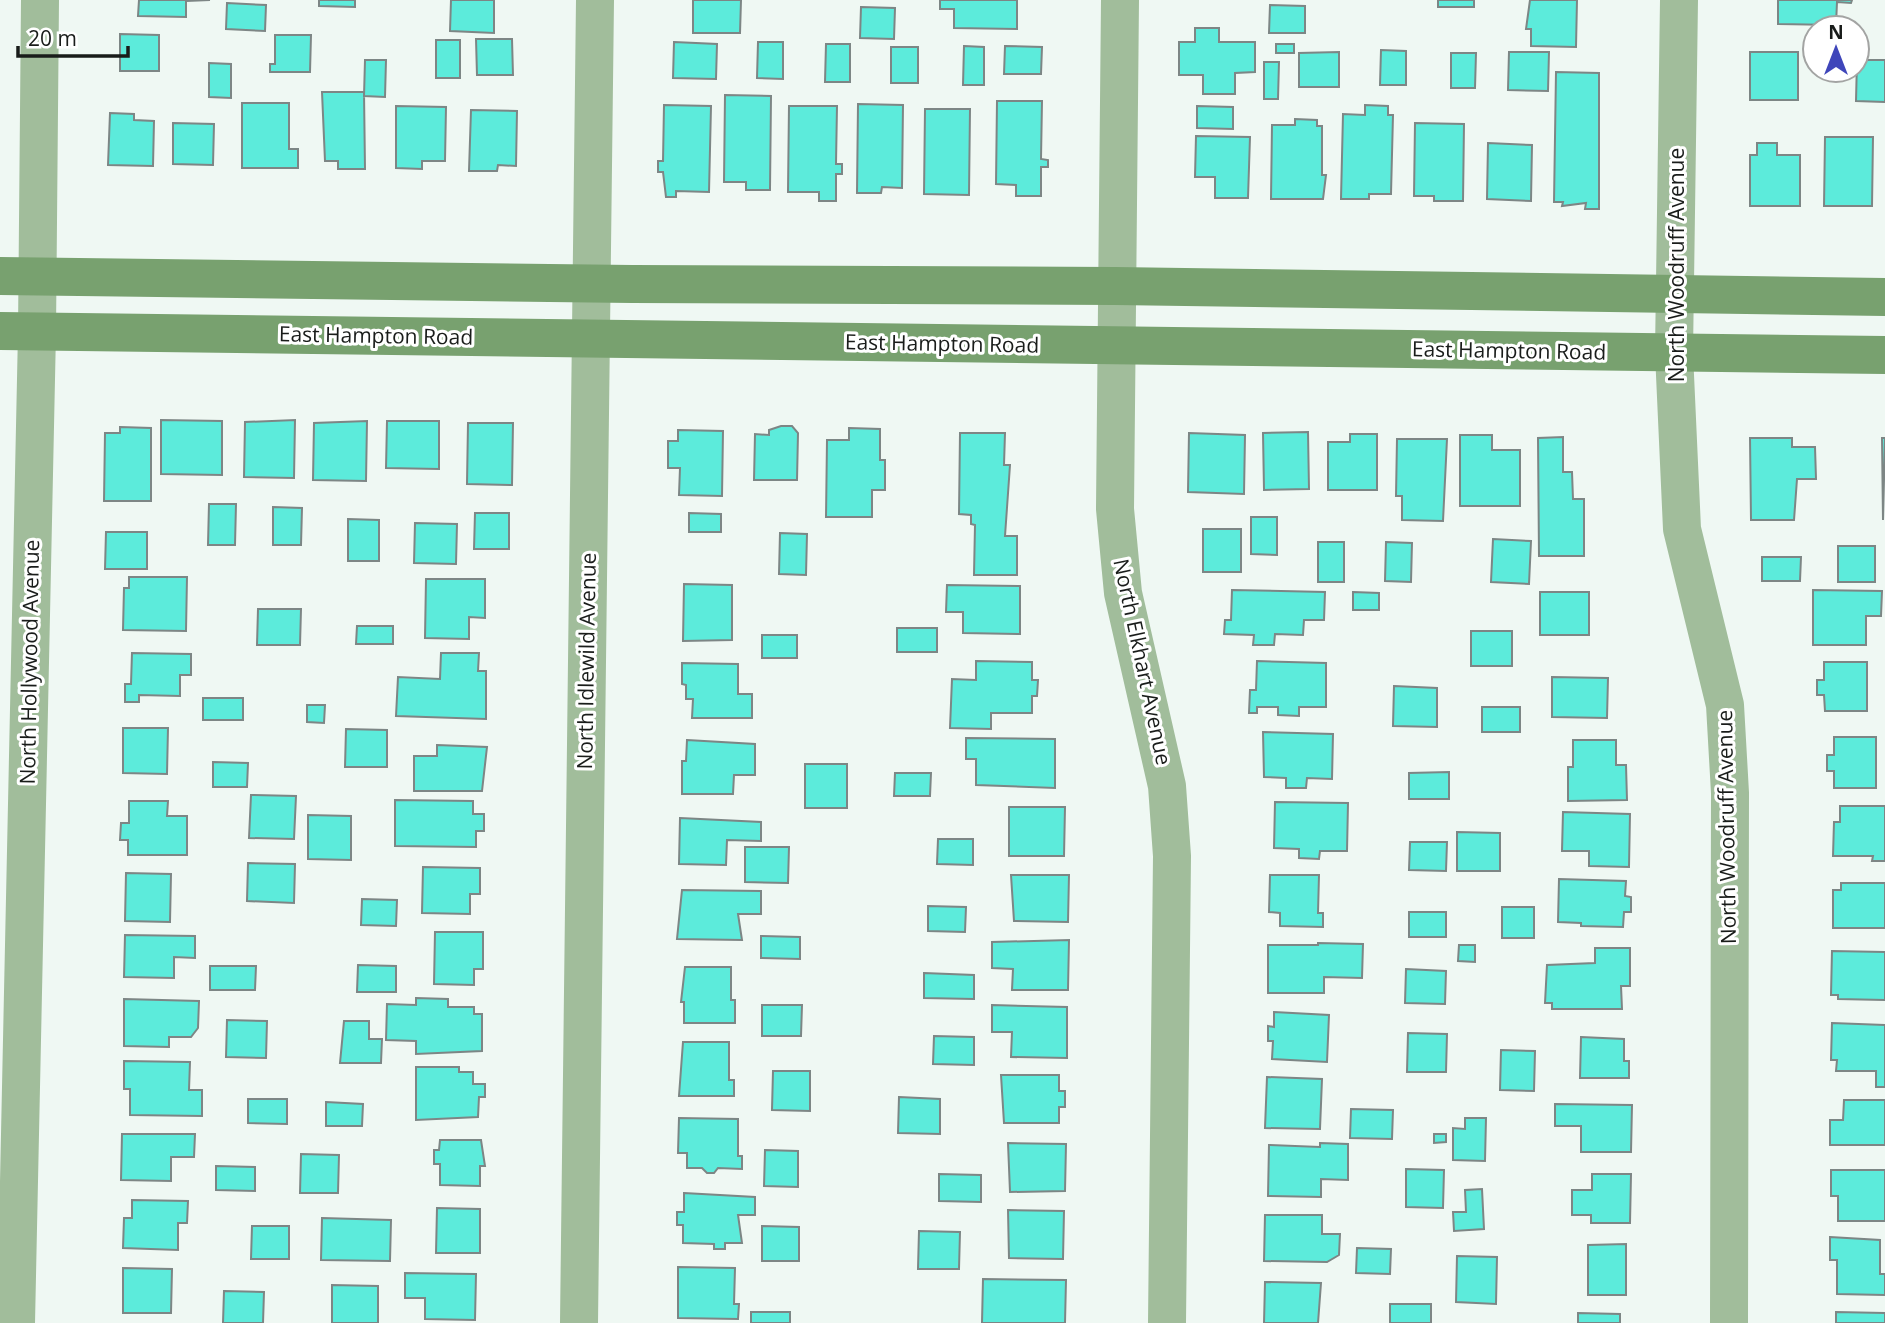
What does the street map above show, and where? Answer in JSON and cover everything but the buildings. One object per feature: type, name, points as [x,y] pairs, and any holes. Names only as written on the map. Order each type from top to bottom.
[{"type":"main road","points":[[18,276],[591,284],[1115,286],[1885,297]]},
{"type":"main road","name":"East Hampton Road","points":[[18,331],[1885,355]]},
{"type":"street","name":"North Hollywood Avenue","points":[[16,1323],[18,276],[40,0]]},
{"type":"street","name":"North Idlewild Avenue","points":[[579,1323],[595,0]]},
{"type":"street","name":"North Elkhart Avenue","points":[[1120,0],[1114,346],[1115,509],[1123,593],[1167,786],[1172,856],[1167,1323]]},
{"type":"street","name":"North Woodruff Avenue","points":[[1679,0],[1674,353],[1682,529],[1725,705],[1729,768],[1729,1323]]}]
